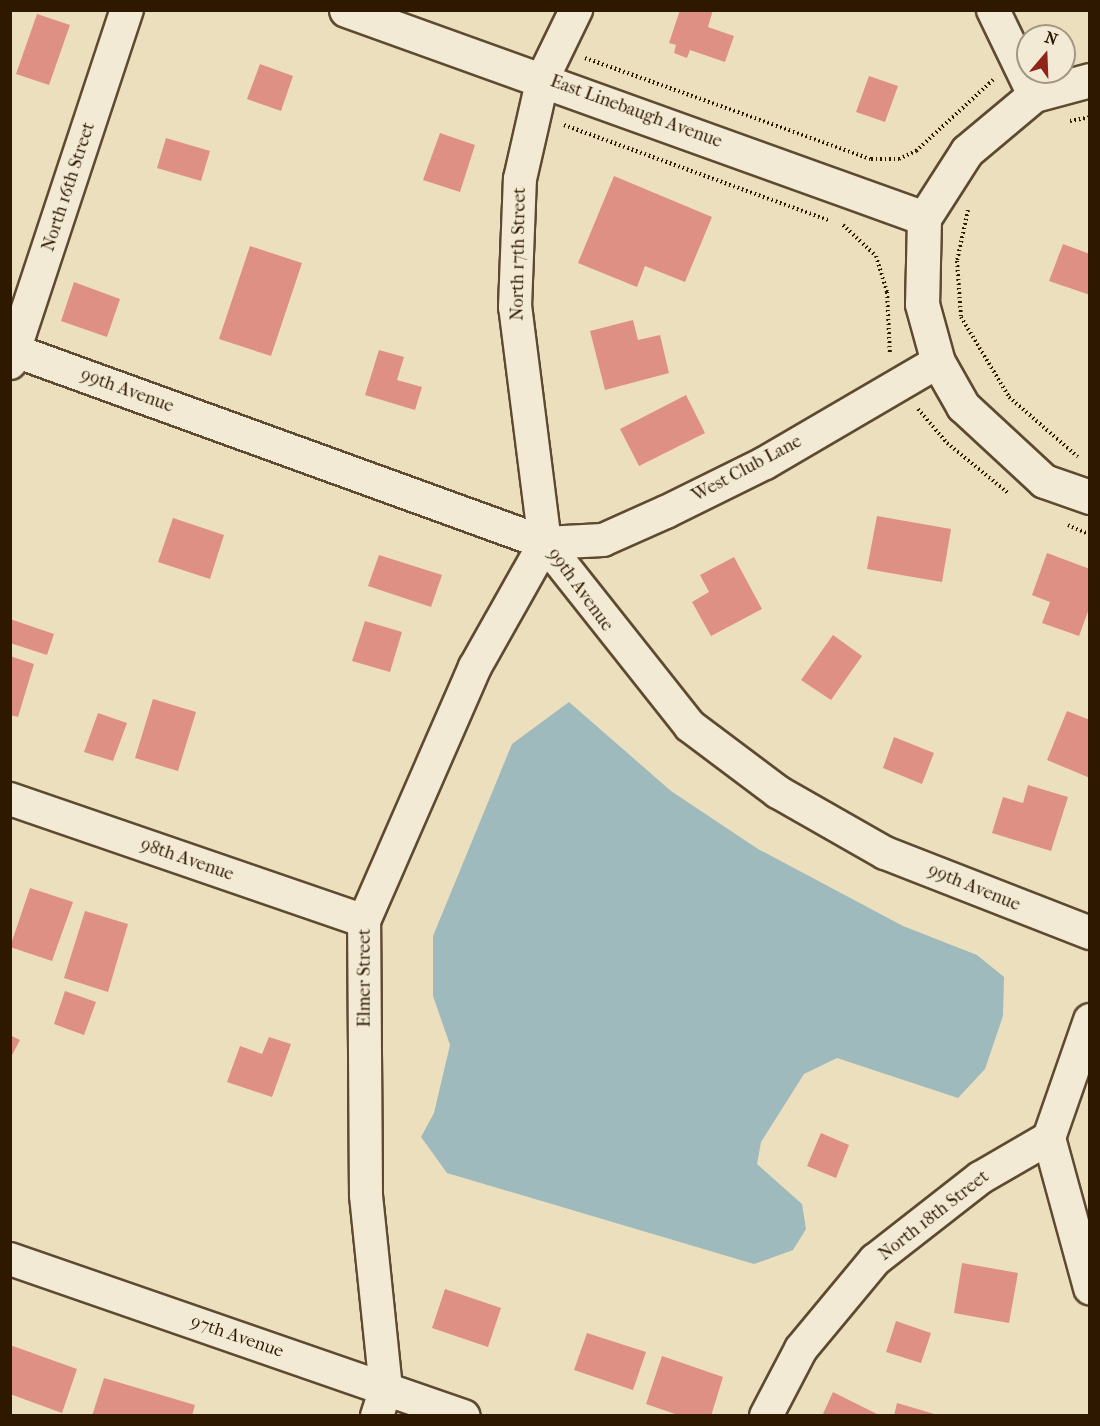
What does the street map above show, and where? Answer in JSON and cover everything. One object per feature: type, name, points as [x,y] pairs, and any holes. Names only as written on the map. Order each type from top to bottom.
[{"type":"street","name":"North 16th Street","points":[[12,354],[127,10]]},
{"type":"street","name":"East Linebaugh Avenue","points":[[346,10],[543,78],[924,218]]},
{"type":"street","name":"North 17th Street","points":[[545,543],[515,307],[520,179],[543,78],[576,10]]},
{"type":"street","points":[[993,10],[1016,56]]},
{"type":"street","points":[[1089,80],[1034,96],[967,151],[924,218],[922,304],[938,362],[963,406],[1044,481],[1089,497]]},
{"type":"street","points":[[1029,84],[1034,96]]},
{"type":"street","name":"99th Avenue","points":[[12,354],[545,543],[690,726],[778,792],[885,853],[1089,933]]},
{"type":"street","name":"West Club Lane","points":[[545,543],[603,540],[666,512],[765,463],[938,362]]},
{"type":"street","name":"Elmer Street","points":[[382,1402],[366,1195],[364,921],[475,667],[545,543]]},
{"type":"street","name":"98th Avenue","points":[[10,799],[364,921]]},
{"type":"street","points":[[1089,1020],[1049,1138],[1089,1288]]},
{"type":"street","name":"North 18th Street","points":[[766,1416],[801,1349],[875,1260],[980,1178],[1049,1138]]},
{"type":"street","name":"97th Avenue","points":[[10,1259],[382,1402],[464,1416]]},
{"type":"path","points":[[558,48],[871,159],[899,159],[916,151],[990,81],[1016,68]]},
{"type":"path","points":[[534,117],[846,226],[876,256],[887,292],[891,361]]},
{"type":"path","points":[[1067,121],[1089,117]]},
{"type":"path","points":[[970,201],[957,261],[962,317],[1010,397],[1070,453],[1089,461]]},
{"type":"water","points":[[569,702],[671,791],[758,849],[903,926],[977,955],[1004,977],[1003,1016],[985,1069],[958,1098],[837,1058],[804,1074],[761,1142],[757,1164],[802,1204],[806,1229],[793,1250],[754,1264],[447,1173],[421,1137],[434,1113],[450,1045],[433,996],[433,936],[512,744]]},
{"type":"building","points":[[680,10],[713,10],[708,27],[734,36],[725,62],[690,50],[687,58],[674,53],[676,45],[669,43]]},
{"type":"building","points":[[37,14],[70,25],[49,85],[16,74]]},
{"type":"building","points":[[260,64],[293,76],[281,111],[247,99]]},
{"type":"building","points":[[869,76],[898,86],[885,122],[856,112]]},
{"type":"building","points":[[440,133],[475,145],[460,192],[423,180]]},
{"type":"building","points":[[166,138],[210,151],[201,181],[157,168]]},
{"type":"building","points":[[614,176],[712,217],[685,282],[645,266],[637,287],[578,263]]},
{"type":"building","points":[[1063,244],[1090,254],[1090,295],[1049,281]]},
{"type":"building","points":[[250,246],[302,263],[271,356],[219,339]]},
{"type":"building","points":[[74,282],[120,299],[107,337],[61,321]]},
{"type":"building","points":[[633,320],[638,340],[660,335],[669,373],[605,390],[590,331]]},
{"type":"building","points":[[379,350],[404,357],[397,380],[422,387],[415,410],[365,395]]},
{"type":"building","points":[[686,395],[705,433],[639,466],[620,429]]},
{"type":"building","points":[[877,516],[951,529],[942,582],[867,569]]},
{"type":"building","points":[[173,518],[224,535],[210,579],[158,562]]},
{"type":"building","points":[[1047,553],[1090,569],[1090,606],[1079,636],[1042,623],[1050,602],[1032,595]]},
{"type":"building","points":[[379,555],[442,575],[431,607],[368,586]]},
{"type":"building","points":[[734,557],[762,609],[711,636],[692,602],[709,592],[700,575]]},
{"type":"building","points":[[10,619],[54,634],[47,655],[10,643]]},
{"type":"building","points":[[365,621],[402,632],[390,672],[352,661]]},
{"type":"building","points":[[833,635],[862,656],[831,700],[801,680]]},
{"type":"building","points":[[10,656],[34,664],[18,717],[10,715]]},
{"type":"building","points":[[153,699],[196,712],[178,771],[135,758]]},
{"type":"building","points":[[1067,711],[1090,720],[1090,778],[1047,760]]},
{"type":"building","points":[[98,713],[127,723],[113,761],[84,752]]},
{"type":"building","points":[[894,737],[934,753],[922,784],[883,768]]},
{"type":"building","points":[[1028,785],[1068,797],[1051,851],[992,833],[1003,797],[1023,803]]},
{"type":"building","points":[[30,888],[73,902],[52,961],[10,947]]},
{"type":"building","points":[[85,911],[128,924],[108,992],[64,978]]},
{"type":"building","points":[[65,991],[96,1002],[84,1035],[54,1024]]},
{"type":"building","points":[[10,1035],[20,1040],[10,1059]]},
{"type":"building","points":[[269,1037],[291,1044],[272,1097],[227,1082],[240,1046],[262,1054]]},
{"type":"building","points":[[821,1133],[849,1145],[836,1178],[807,1166]]},
{"type":"building","points":[[962,1263],[1018,1273],[1009,1323],[954,1313]]},
{"type":"building","points":[[445,1289],[501,1308],[488,1347],[432,1328]]},
{"type":"building","points":[[896,1321],[931,1333],[921,1363],[886,1352]]},
{"type":"building","points":[[587,1333],[646,1352],[633,1390],[574,1370]]},
{"type":"building","points":[[10,1345],[77,1369],[62,1413],[10,1394]]},
{"type":"building","points":[[662,1356],[723,1377],[711,1416],[681,1416],[646,1404]]},
{"type":"building","points":[[104,1378],[195,1405],[192,1416],[92,1416]]},
{"type":"building","points":[[833,1392],[881,1416],[822,1416]]},
{"type":"building","points":[[897,1403],[938,1415],[938,1416],[894,1416]]}]
